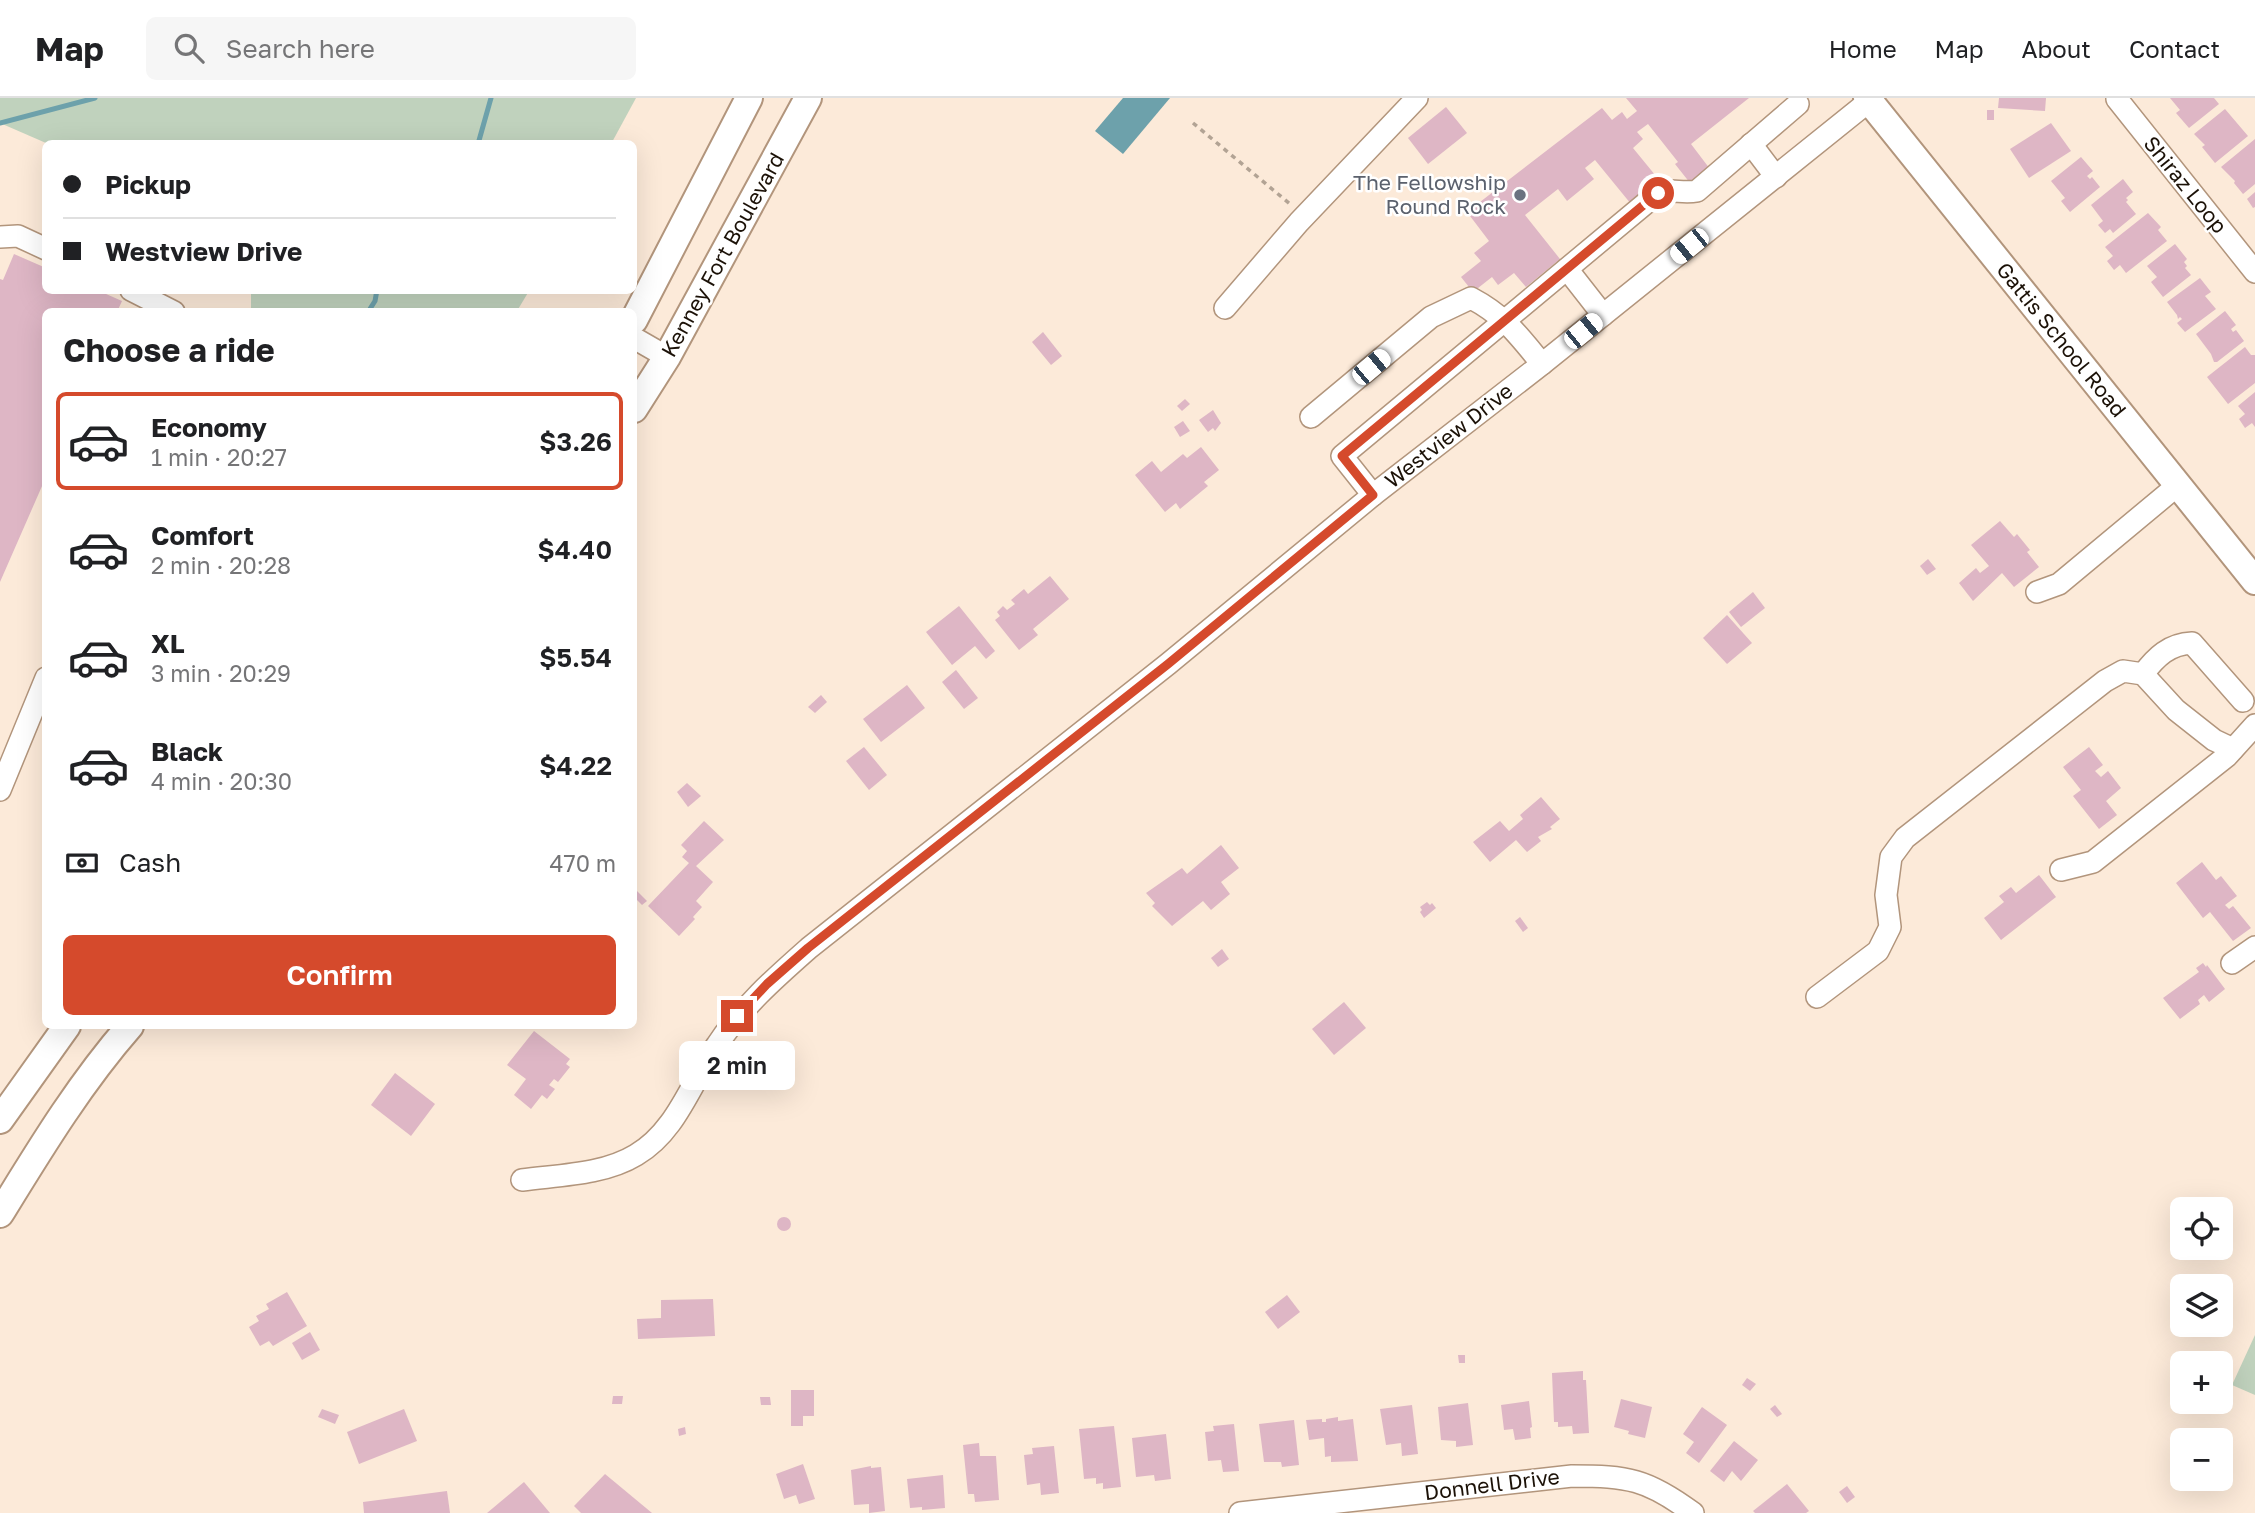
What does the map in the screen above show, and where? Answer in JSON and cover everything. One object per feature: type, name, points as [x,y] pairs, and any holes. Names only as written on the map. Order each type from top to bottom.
[{"type":"main road","points":[[637,314],[749,98]]},
{"type":"main road","name":"Kenney Fort Boulevard","points":[[637,404],[667,357],[808,98]]},
{"type":"main road","name":"Gattis School Road","points":[[1870,99],[2255,582]]},
{"type":"main road","points":[[0,1121],[66,1029]]},
{"type":"main road","points":[[0,1214],[43,1144],[105,1054],[127,1029]]},
{"type":"street","points":[[1225,308],[1299,222],[1417,98]]},
{"type":"street","name":"Shiraz Loop","points":[[2119,98],[2117,99],[2255,272]]},
{"type":"street","name":"Westview Drive","points":[[522,1180],[618,1164],[651,1145],[674,1117],[715,1047],[737,1016],[767,984],[808,948],[1168,664],[1373,495],[1542,364],[1870,99]]},
{"type":"street","points":[[1373,495],[1342,456],[1658,193],[1668,190],[1682,194],[1696,191],[1798,104]]},
{"type":"street","points":[[1751,144],[1776,177]]},
{"type":"street","points":[[0,237],[18,236],[42,247]]},
{"type":"street","points":[[1567,269],[1603,315]]},
{"type":"street","points":[[139,294],[166,308]]},
{"type":"street","points":[[1311,417],[1431,317],[1471,298],[1506,320],[1542,364]]},
{"type":"street","points":[[637,340],[667,357]]},
{"type":"street","points":[[2037,592],[2059,584],[2178,485]]},
{"type":"street","points":[[2143,674],[2156,657],[2177,644],[2192,643],[2243,701]]},
{"type":"street","points":[[1817,998],[1878,951],[1890,927],[1886,895],[1891,857],[1905,838],[2105,681],[2123,671],[2143,674],[2176,710],[2214,740],[2233,749]]},
{"type":"street","points":[[0,790],[42,688]]},
{"type":"street","points":[[2061,870],[2093,862],[2227,756],[2255,725]]},
{"type":"street","points":[[2232,963],[2255,947]]},
{"type":"street","name":"Donnell Drive","points":[[1240,1513],[1572,1476],[1639,1481],[1668,1494],[1693,1513]]},
{"type":"path","points":[[1192,123],[1297,210]]},
{"type":"green space","points":[[0,98],[636,98],[613,140],[42,141],[0,123]]},
{"type":"green space","points":[[251,294],[527,294],[519,308],[251,308]]},
{"type":"green space","points":[[2255,1335],[2255,1395],[2233,1385]]},
{"type":"water","points":[[1123,98],[1170,98],[1123,154],[1095,131]]},
{"type":"building","name":"The Fellowship Round Rock","points":[[1626,98],[1749,98],[1691,144],[1713,173],[1694,188],[1675,164],[1678,162],[1648,124],[1637,132],[1643,139],[1633,148],[1660,181],[1631,204],[1595,160],[1585,168],[1594,179],[1567,201],[1558,189],[1525,215],[1560,259],[1526,287],[1514,273],[1498,285],[1492,277],[1473,292],[1461,277],[1481,261],[1474,253],[1489,241],[1467,212],[1602,108],[1612,120],[1622,112],[1627,119],[1637,111]]},
{"type":"building","points":[[1999,98],[2046,98],[2045,111],[1998,108]]},
{"type":"building","points":[[2170,98],[2214,98],[2219,104],[2189,128],[2176,113],[2180,110]]},
{"type":"building","points":[[1446,107],[1467,133],[1428,164],[1408,138]]},
{"type":"building","points":[[2225,109],[2248,136],[2215,163],[2202,147],[2205,145],[2194,134]]},
{"type":"building","points":[[1987,110],[1994,110],[1994,120],[1987,120]]},
{"type":"building","points":[[2051,123],[2071,151],[2029,178],[2010,149]]},
{"type":"building","points":[[2255,139],[2255,184],[2243,194],[2221,167]]},
{"type":"building","points":[[2081,157],[2093,171],[2087,176],[2090,179],[2092,177],[2100,187],[2070,212],[2061,201],[2065,198],[2051,181]]},
{"type":"building","points":[[2123,179],[2133,192],[2126,198],[2126,202],[2136,214],[2113,233],[2110,229],[2105,233],[2098,225],[2103,221],[2091,205]]},
{"type":"building","points":[[2255,192],[2255,207],[2253,208],[2247,199]]},
{"type":"building","points":[[2148,213],[2161,227],[2158,230],[2167,241],[2126,273],[2120,265],[2114,270],[2107,261],[2113,256],[2105,247]]},
{"type":"building","points":[[2175,244],[2187,259],[2184,262],[2187,266],[2185,268],[2191,275],[2163,297],[2151,282],[2157,277],[2147,266]]},
{"type":"building","points":[[14,254],[42,266],[42,294],[106,294],[122,301],[119,308],[42,308],[42,486],[0,582],[0,279],[3,280]]},
{"type":"building","points":[[2200,278],[2211,292],[2205,296],[2216,309],[2185,332],[2177,323],[2182,319],[2178,319],[2167,302]]},
{"type":"building","points":[[2225,311],[2236,325],[2231,329],[2233,332],[2236,330],[2244,341],[2214,362],[2196,334]]},
{"type":"building","points":[[1043,332],[1062,356],[1051,365],[1032,342]]},
{"type":"building","points":[[2245,347],[2251,355],[2255,355],[2255,383],[2228,404],[2207,377]]},
{"type":"building","points":[[2255,392],[2255,427],[2252,423],[2245,428],[2239,419],[2245,414],[2238,406]]},
{"type":"building","points":[[1185,399],[1190,404],[1182,411],[1177,406]]},
{"type":"building","points":[[1213,410],[1221,423],[1215,431],[1213,428],[1208,432],[1199,420]]},
{"type":"building","points":[[1183,421],[1190,431],[1180,437],[1174,427]]},
{"type":"building","points":[[1201,447],[1219,470],[1204,482],[1208,486],[1180,509],[1176,503],[1165,512],[1135,475],[1152,461],[1161,472],[1183,454],[1187,458]]},
{"type":"building","points":[[2000,521],[2014,537],[2017,534],[2039,567],[2014,587],[2002,573],[1973,601],[1959,583],[1976,568],[1980,573],[1989,566],[1971,545]]},
{"type":"building","points":[[1928,559],[1936,569],[1927,575],[1920,566]]},
{"type":"building","points":[[1050,576],[1069,599],[1033,629],[1038,635],[1019,650],[995,620],[1000,616],[997,612],[1003,606],[1007,610],[1015,604],[1011,600],[1024,589],[1028,594]]},
{"type":"building","points":[[1753,592],[1765,608],[1741,627],[1729,612]]},
{"type":"building","points":[[959,606],[995,651],[986,659],[975,646],[952,665],[926,632]]},
{"type":"building","points":[[1727,615],[1752,643],[1727,664],[1703,638]]},
{"type":"building","points":[[956,670],[978,698],[964,709],[942,682]]},
{"type":"building","points":[[907,685],[925,708],[881,742],[863,719]]},
{"type":"building","points":[[821,695],[827,702],[815,713],[808,707]]},
{"type":"building","points":[[864,747],[887,775],[869,790],[846,761]]},
{"type":"building","points":[[2089,747],[2103,765],[2095,771],[2101,777],[2108,771],[2121,788],[2106,801],[2117,815],[2099,829],[2073,796],[2081,790],[2063,767]]},
{"type":"building","points":[[687,783],[701,796],[688,807],[677,792]]},
{"type":"building","points":[[1541,797],[1560,819],[1550,827],[1552,829],[1538,837],[1541,841],[1527,852],[1516,840],[1490,862],[1473,842],[1500,821],[1509,831],[1523,819],[1520,815]]},
{"type":"building","points":[[704,821],[724,840],[696,866],[713,882],[696,901],[702,907],[693,917],[695,919],[679,936],[648,906],[689,863],[682,857],[687,851],[681,845]]},
{"type":"building","points":[[1221,845],[1239,868],[1221,882],[1230,894],[1211,910],[1203,901],[1172,926],[1152,906],[1155,903],[1146,893],[1182,868],[1187,874]]},
{"type":"building","points":[[2202,862],[2216,880],[2221,876],[2237,896],[2225,905],[2229,909],[2233,906],[2251,928],[2233,941],[2210,912],[2203,918],[2176,883]]},
{"type":"building","points":[[2039,875],[2056,897],[2001,940],[1984,918],[2004,902],[1999,896],[2011,887],[2016,893]]},
{"type":"building","points":[[637,891],[647,901],[642,905],[637,900]]},
{"type":"building","points":[[1427,902],[1436,908],[1424,918],[1420,907]]},
{"type":"building","points":[[1520,917],[1528,928],[1523,932],[1515,921]]},
{"type":"building","points":[[1222,949],[1229,959],[1218,967],[1211,958]]},
{"type":"building","points":[[2203,963],[2225,989],[2209,1002],[2204,995],[2198,1000],[2200,1004],[2180,1019],[2163,998],[2199,972],[2196,968]]},
{"type":"building","points":[[1344,1002],[1366,1028],[1334,1055],[1312,1029]]},
{"type":"building","points":[[534,1031],[570,1059],[566,1064],[570,1067],[558,1082],[554,1079],[549,1085],[555,1089],[547,1099],[542,1095],[531,1109],[514,1095],[526,1079],[507,1065]]},
{"type":"building","points":[[395,1073],[435,1104],[411,1136],[371,1105]]},
{"type":"building","points":[[784,1217],[789,1219],[789,1229],[784,1231],[779,1229],[777,1224],[779,1219]]},
{"type":"building","points":[[287,1292],[307,1326],[273,1346],[269,1341],[260,1346],[249,1327],[259,1321],[256,1316],[269,1309],[266,1304]]},
{"type":"building","points":[[1287,1295],[1300,1312],[1278,1329],[1265,1312]]},
{"type":"building","points":[[713,1299],[715,1336],[638,1339],[637,1319],[661,1318],[661,1300]]},
{"type":"building","points":[[310,1332],[320,1350],[302,1360],[292,1343]]},
{"type":"building","points":[[1458,1355],[1465,1355],[1465,1363],[1459,1363]]},
{"type":"building","points":[[1583,1371],[1583,1380],[1586,1380],[1589,1433],[1573,1434],[1572,1426],[1558,1427],[1558,1422],[1554,1422],[1552,1373]]},
{"type":"building","points":[[1747,1378],[1756,1384],[1750,1391],[1742,1385]]},
{"type":"building","points":[[791,1390],[814,1390],[814,1416],[803,1416],[803,1426],[791,1426]]},
{"type":"building","points":[[613,1396],[623,1396],[622,1404],[612,1404]]},
{"type":"building","points":[[760,1397],[770,1397],[771,1405],[761,1405]]},
{"type":"building","points":[[1621,1399],[1652,1407],[1645,1438],[1614,1427]]},
{"type":"building","points":[[1529,1401],[1531,1438],[1515,1440],[1513,1429],[1504,1430],[1501,1405]]},
{"type":"building","points":[[1468,1403],[1473,1445],[1456,1447],[1456,1441],[1441,1440],[1438,1407]]},
{"type":"building","points":[[1412,1405],[1418,1454],[1402,1456],[1401,1443],[1386,1445],[1380,1409]]},
{"type":"building","points":[[1775,1405],[1782,1414],[1777,1417],[1770,1409]]},
{"type":"building","points":[[1702,1407],[1727,1425],[1699,1463],[1686,1453],[1694,1442],[1683,1434]]},
{"type":"building","points":[[322,1409],[339,1415],[335,1424],[318,1417]]},
{"type":"building","points":[[404,1409],[417,1441],[359,1464],[347,1432]]},
{"type":"building","points":[[1338,1417],[1338,1421],[1353,1419],[1358,1461],[1331,1462],[1331,1456],[1325,1457],[1324,1438],[1309,1440],[1306,1420],[1322,1419],[1322,1422],[1326,1422],[1326,1419]]},
{"type":"building","points":[[1294,1420],[1299,1465],[1282,1467],[1281,1462],[1264,1462],[1259,1424]]},
{"type":"building","points":[[1234,1424],[1239,1471],[1223,1472],[1221,1460],[1208,1461],[1205,1432],[1214,1431],[1213,1426]]},
{"type":"building","points":[[1114,1426],[1121,1487],[1103,1489],[1103,1483],[1096,1484],[1096,1478],[1084,1479],[1079,1429]]},
{"type":"building","points":[[685,1427],[686,1434],[679,1436],[678,1429]]},
{"type":"building","points":[[1166,1434],[1171,1479],[1155,1481],[1154,1475],[1136,1477],[1132,1438]]},
{"type":"building","points":[[1734,1441],[1758,1460],[1741,1481],[1732,1471],[1724,1482],[1710,1471]]},
{"type":"building","points":[[979,1443],[980,1456],[996,1456],[999,1500],[975,1502],[974,1494],[968,1494],[963,1445]]},
{"type":"building","points":[[1054,1446],[1059,1493],[1041,1495],[1040,1483],[1027,1485],[1024,1455],[1033,1454],[1032,1448]]},
{"type":"building","points":[[803,1464],[815,1499],[799,1504],[796,1495],[784,1499],[776,1474]]},
{"type":"building","points":[[881,1467],[885,1511],[869,1513],[869,1504],[854,1505],[851,1470]]},
{"type":"building","points":[[605,1474],[652,1513],[581,1513],[574,1506]]},
{"type":"building","points":[[943,1475],[945,1508],[910,1508],[907,1479]]},
{"type":"building","points":[[524,1482],[550,1513],[487,1513]]},
{"type":"building","points":[[1787,1484],[1809,1511],[1753,1511]]},
{"type":"building","points":[[1847,1486],[1855,1497],[1847,1503],[1839,1492]]},
{"type":"building","points":[[447,1491],[450,1513],[364,1513],[363,1502]]},
{"type":"waterway","points":[[0,123],[95,98]]},
{"type":"waterway","points":[[479,140],[491,98]]},
{"type":"waterway","points":[[371,308],[376,294]]},
{"type":"place","name":"The Fellowship Round Rock","points":[[1520,195]]},
{"type":"route","points":[[737,1016],[767,984],[808,948],[1168,664],[1373,495],[1342,456],[1658,193]]}]
